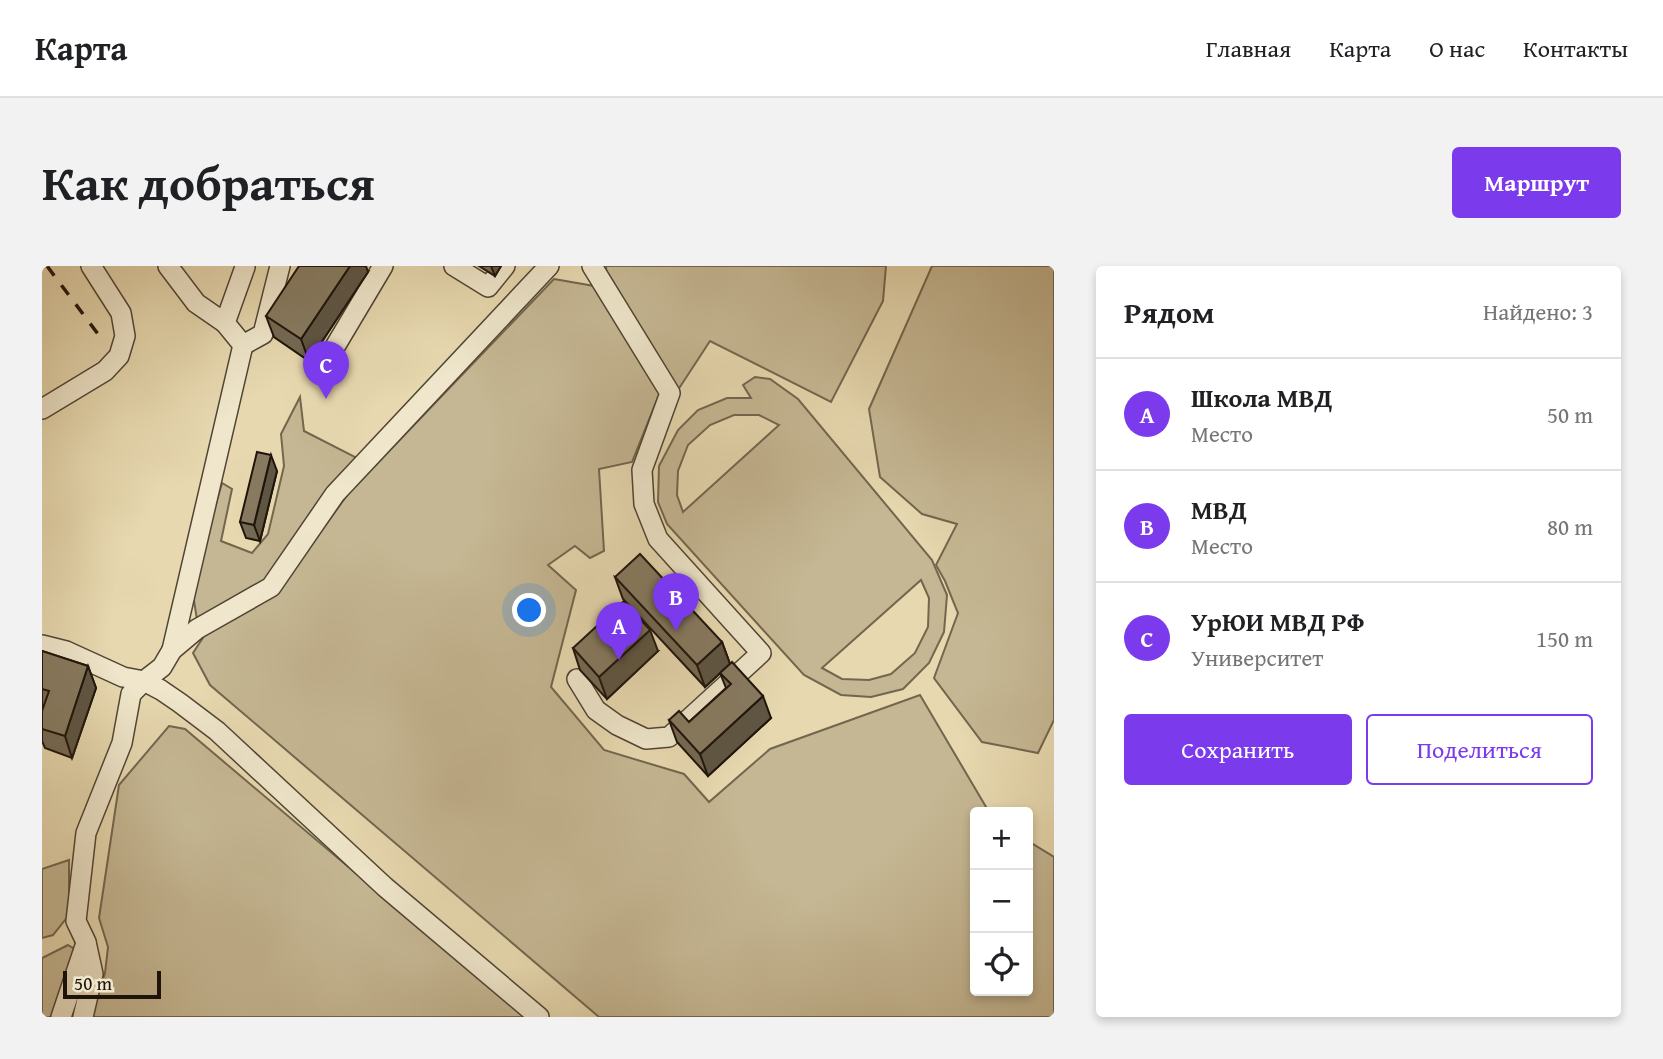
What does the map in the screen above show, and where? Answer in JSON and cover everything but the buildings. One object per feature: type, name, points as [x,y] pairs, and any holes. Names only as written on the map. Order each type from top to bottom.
[{"type":"street","points":[[42,409],[105,371],[119,356],[125,336],[121,313],[91,266]]},
{"type":"street","points":[[168,266],[196,303],[225,323],[243,345]]},
{"type":"street","points":[[83,1017],[93,974],[86,942],[76,921],[86,833],[122,743],[131,694],[162,667],[172,650],[243,345],[263,334],[280,266]]},
{"type":"street","points":[[330,355],[383,266]]},
{"type":"street","points":[[454,266],[488,288],[505,266]]},
{"type":"street","points":[[172,650],[197,629],[271,587],[335,494],[549,266]]},
{"type":"street","points":[[577,679],[596,709],[617,726],[646,739],[669,737],[761,653],[658,539],[644,504],[642,470],[670,393],[592,266]]},
{"type":"street","points":[[225,323],[245,267]]},
{"type":"street","points":[[42,645],[66,651],[123,677],[144,681],[162,690],[217,731],[385,887],[539,1017]]},
{"type":"street","points":[[61,1017],[86,942]]},
{"type":"shaded area","points":[[606,266],[886,266],[883,301],[831,402],[710,341],[678,390],[607,283]]},
{"type":"shaded area","points":[[932,266],[1054,266],[1054,720],[1038,753],[982,742],[934,678],[958,613],[936,565],[957,524],[922,514],[880,477],[869,409]]},
{"type":"shaded area","points":[[554,279],[594,286],[660,392],[632,462],[599,469],[604,551],[590,558],[575,546],[548,565],[576,590],[551,687],[604,750],[684,774],[709,802],[770,749],[920,695],[986,807],[970,807],[970,996],[1033,996],[1033,844],[1054,857],[1054,1017],[599,1017],[210,685],[193,653],[210,627],[275,595],[348,494]]},
{"type":"shaded area","points":[[755,377],[770,379],[798,399],[932,560],[947,595],[944,632],[929,663],[903,689],[871,697],[841,695],[804,675],[667,524],[658,502],[659,466],[678,430],[698,410],[727,398],[751,398],[743,385]],"holes":[[[734,415],[759,415],[779,425],[683,512],[677,495],[678,471],[688,445],[710,425]],[[921,580],[929,598],[928,627],[915,653],[891,674],[869,680],[842,679],[822,668]]]},
{"type":"shaded area","points":[[300,397],[304,431],[359,459],[269,582],[197,620],[192,588],[222,483],[232,489],[221,541],[252,553],[268,534],[284,466],[281,434]]},
{"type":"shaded area","points":[[169,726],[185,729],[526,1017],[91,1017],[105,973],[108,947],[99,918],[119,785]]},
{"type":"shaded area","points":[[69,860],[69,915],[53,935],[42,938],[42,869]]},
{"type":"shaded area","points":[[68,945],[78,951],[58,1017],[42,1017],[42,958]]},
{"type":"railway","points":[[47,266],[98,334]]},
{"type":"place","name":"УрЮИ МВД РФ","points":[[326,399]]},
{"type":"place","name":"МВД","points":[[676,631]]},
{"type":"place","name":"Школа МВД","points":[[619,660]]}]
